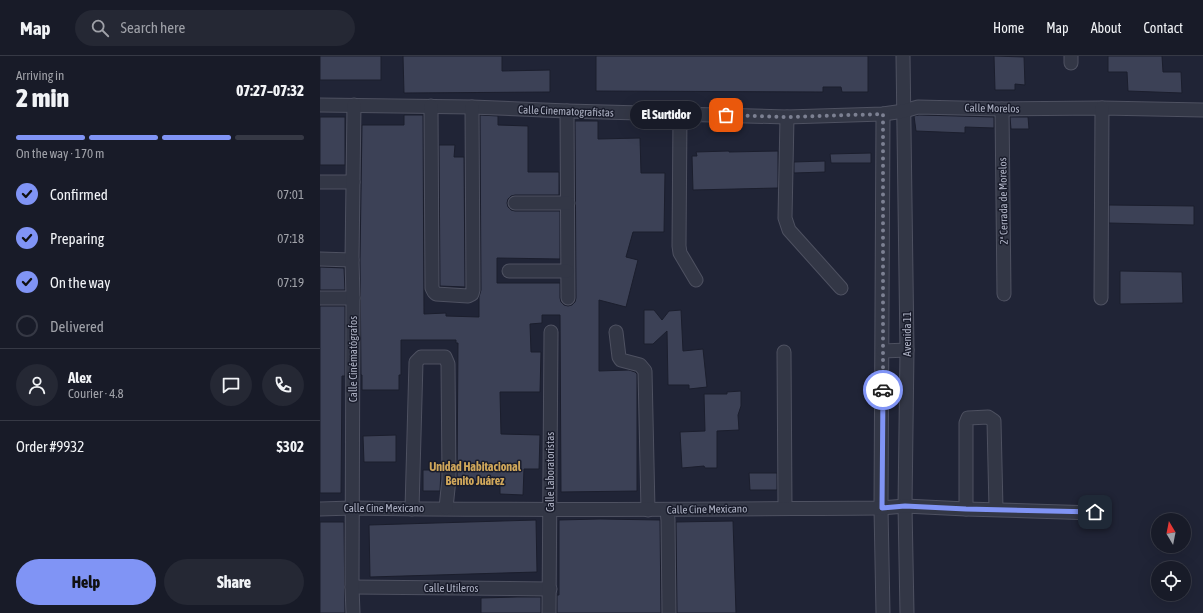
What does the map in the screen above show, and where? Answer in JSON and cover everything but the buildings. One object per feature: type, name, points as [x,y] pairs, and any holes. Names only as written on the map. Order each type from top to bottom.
[{"type":"street","name":"Avenida 11","points":[[903,56],[907,350],[905,506],[907,613]]},
{"type":"street","name":"Calle Cinematografistas","points":[[320,105],[472,107],[787,117],[883,114]]},
{"type":"street","name":"Calle Cinématógrafos","points":[[353,613],[352,260],[354,105]]},
{"type":"street","points":[[431,106],[432,288],[436,294],[468,296],[472,294],[473,290],[472,107]]},
{"type":"street","name":"Calle Morelos","points":[[883,114],[918,107],[1203,110]]},
{"type":"street","points":[[1101,298],[1102,108]]},
{"type":"street","name":"2ª Cerrada de Morelos","points":[[1002,109],[1004,294]]},
{"type":"street","points":[[567,111],[568,298]]},
{"type":"street","points":[[680,114],[679,246],[680,253],[696,280]]},
{"type":"street","points":[[883,114],[883,613]]},
{"type":"street","points":[[787,117],[785,218],[789,230],[841,288]]},
{"type":"street","points":[[320,182],[353,182]]},
{"type":"street","points":[[515,203],[568,203]]},
{"type":"street","points":[[320,259],[352,260]]},
{"type":"street","points":[[510,271],[567,271]]},
{"type":"street","points":[[320,298],[353,298]]},
{"type":"street","name":"Calle Laboratoristas","points":[[549,613],[551,332]]},
{"type":"street","points":[[616,332],[619,357],[621,360],[640,365],[645,371],[648,510]]},
{"type":"street","points":[[883,351],[907,350]]},
{"type":"street","points":[[784,352],[785,508]]},
{"type":"street","points":[[412,509],[416,362],[421,357],[445,357],[448,364],[449,479],[446,508]]},
{"type":"street","points":[[966,509],[966,423],[968,418],[988,417],[994,421],[996,509]]},
{"type":"street","name":"Calle Cine Mexicano","points":[[320,509],[446,508],[667,510],[882,508],[905,506],[1095,512]]},
{"type":"street","points":[[667,510],[669,613]]},
{"type":"street","name":"Calle Utileros","points":[[352,587],[550,589]]},
{"type":"way so far","points":[[726,115],[787,117],[883,114],[883,390]]},
{"type":"place","name":"El Surtidor","points":[[726,115]]},
{"type":"district","name":"Unidad Habitacional Benito Juárez","points":[[475,474]]},
{"type":"route","points":[[883,390],[882,508],[905,506],[1095,512]]}]
